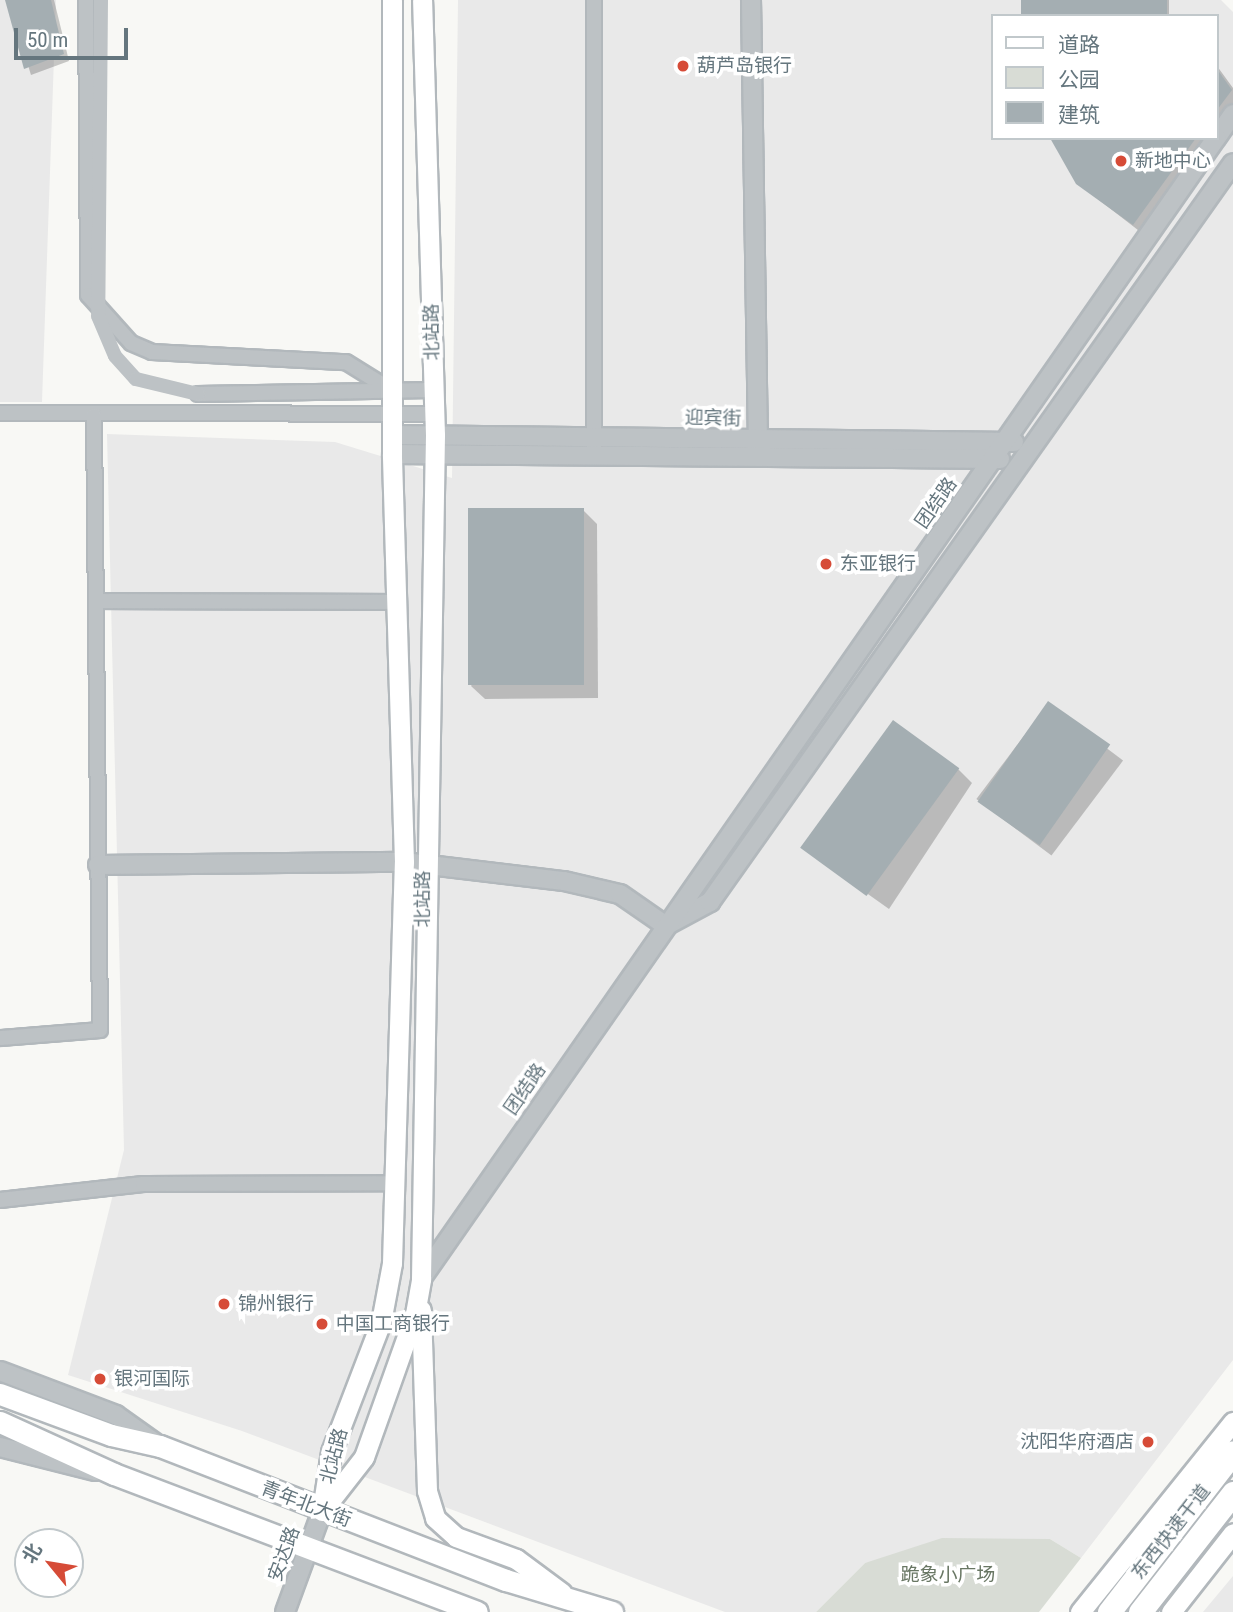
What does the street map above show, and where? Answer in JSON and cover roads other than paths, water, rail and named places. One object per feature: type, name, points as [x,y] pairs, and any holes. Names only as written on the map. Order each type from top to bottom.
[{"type":"highway","name":"东西快速干道","points":[[1109,1612],[1233,1452]]},
{"type":"highway","name":"东西快速干道","points":[[1140,1612],[1233,1493]]},
{"type":"main road","name":"北站路","points":[[322,1511],[331,1452],[386,1305],[392,1183],[404,862],[391,390],[392,0]]},
{"type":"main road","name":"北站路","points":[[322,1511],[364,1457],[420,1287],[423,868],[434,445],[422,0]]},
{"type":"main road","points":[[420,1287],[427,1491],[435,1518],[456,1537],[516,1559],[562,1593]]},
{"type":"main road","name":"青年北大街","points":[[0,1394],[111,1436],[160,1446],[322,1511],[506,1580],[562,1593],[612,1612]]},
{"type":"main road","points":[[0,1422],[114,1474],[477,1612]]},
{"type":"main road","points":[[1080,1612],[1233,1422]]},
{"type":"main road","points":[[1171,1612],[1233,1533]]},
{"type":"street","points":[[86,0],[88,295],[131,343],[152,352],[346,362],[391,390]]},
{"type":"street","points":[[101,0],[98,316],[115,356],[136,379],[198,394],[432,390]]},
{"type":"street","points":[[594,0],[594,457]]},
{"type":"street","points":[[751,0],[758,460]]},
{"type":"street","name":"团结路","points":[[1219,135],[1233,114]]},
{"type":"street","name":"团结路","points":[[420,1287],[666,926],[1216,140]]},
{"type":"street","name":"团结路","points":[[666,926],[710,902],[1233,163]]},
{"type":"street","points":[[0,413],[433,414]]},
{"type":"street","points":[[0,1038],[100,1030],[94,415]]},
{"type":"street","name":"迎宾街","points":[[392,445],[594,437],[1008,438]]},
{"type":"street","points":[[1008,438],[1029,451]]},
{"type":"street","name":"迎宾街","points":[[434,445],[594,457],[758,460],[994,456],[1016,467]]},
{"type":"street","points":[[96,601],[396,602]]},
{"type":"street","points":[[98,865],[404,862],[423,868],[564,881],[620,894],[666,926]]},
{"type":"street","points":[[0,1200],[143,1184],[392,1183]]},
{"type":"street","points":[[0,1371],[116,1415],[160,1446]]},
{"type":"street","points":[[0,1447],[114,1474]]},
{"type":"street","name":"安达路","points":[[285,1612],[322,1511]]},
{"type":"place","name":"葫芦岛银行","points":[[683,66]]},
{"type":"place","name":"新地中心","points":[[1121,161]]},
{"type":"place","name":"东亚银行","points":[[826,564]]},
{"type":"place","name":"锦州银行","points":[[224,1304]]},
{"type":"place","name":"中国工商银行","points":[[322,1324]]},
{"type":"place","name":"银河国际","points":[[100,1379]]},
{"type":"place","name":"沈阳华府酒店","points":[[1148,1442]]},
{"type":"park label","name":"跪象小广场","points":[[948,1575]]}]
